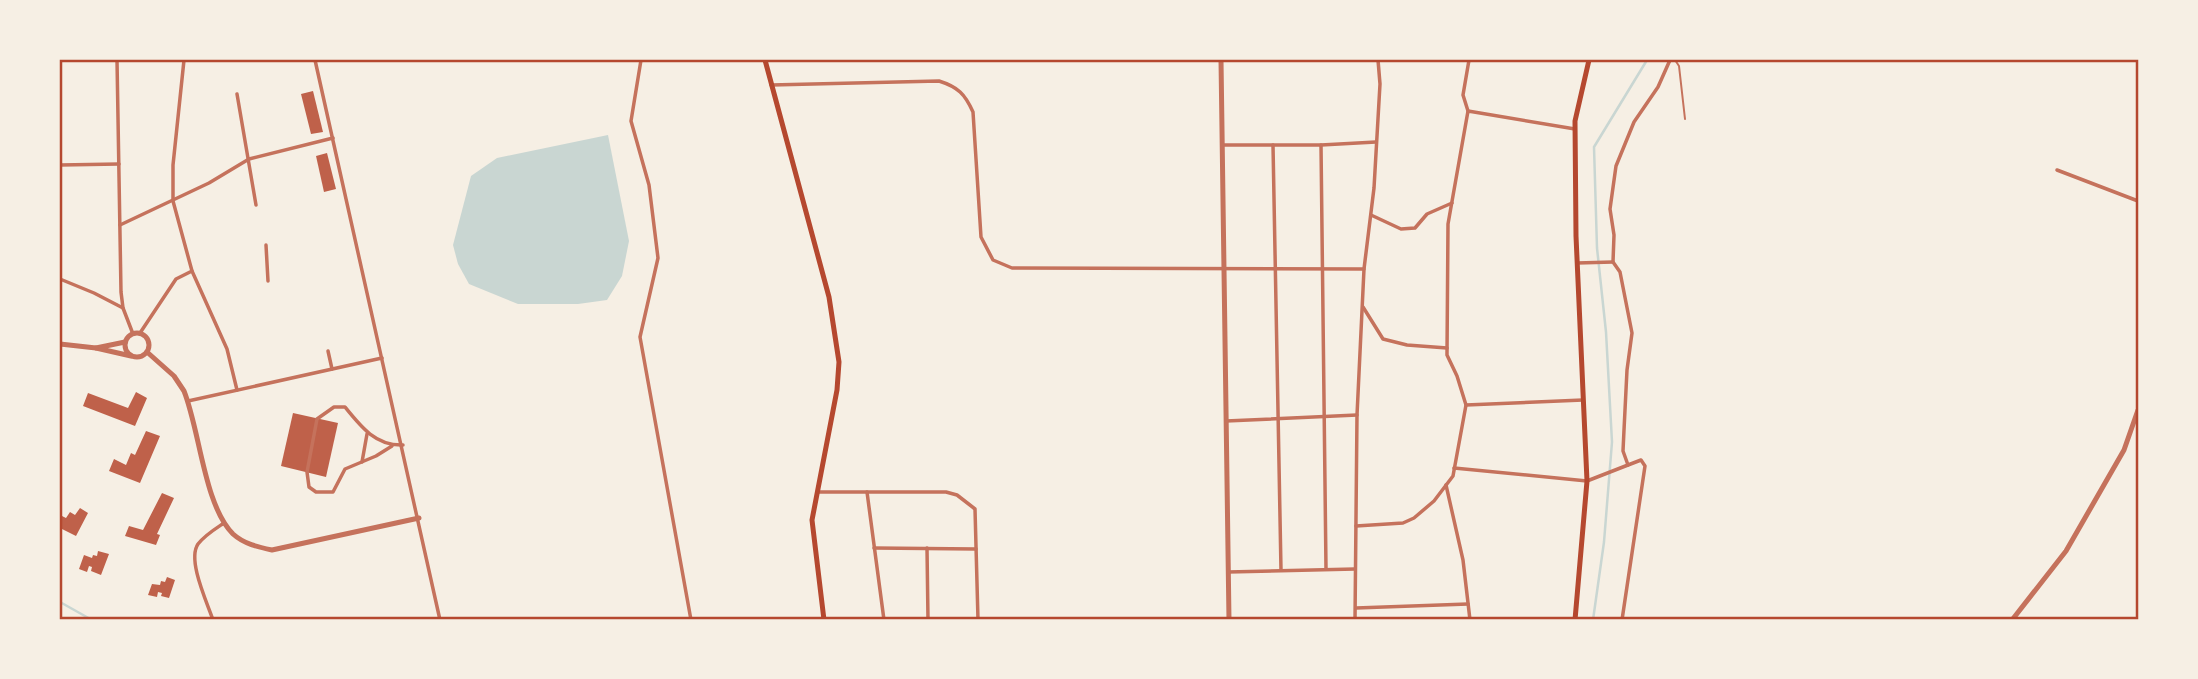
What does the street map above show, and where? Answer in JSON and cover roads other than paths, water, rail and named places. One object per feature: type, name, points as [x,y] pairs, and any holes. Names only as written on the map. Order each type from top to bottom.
[{"type":"main road","points":[[765,60],[829,297],[839,362],[837,390],[816,492],[813,535],[824,620]]},
{"type":"main road","points":[[1575,620],[1587,481],[1577,263],[1575,129],[1589,60]]},
{"type":"street","points":[[117,60],[123,308],[133,334]]},
{"type":"street","points":[[184,60],[173,165],[173,201],[192,271],[227,349],[237,390]]},
{"type":"street","points":[[315,60],[440,620]]},
{"type":"street","points":[[642,60],[631,121],[649,185],[658,258],[640,337],[691,620]]},
{"type":"street","points":[[1221,60],[1228,620]]},
{"type":"street","points":[[1356,620],[1357,415],[1364,269],[1371,215],[1380,81],[1378,60]]},
{"type":"street","points":[[1356,526],[1403,523],[1414,518],[1428,507],[1453,476],[1466,405],[1447,355],[1448,224],[1468,111],[1463,95],[1469,60]]},
{"type":"street","points":[[1628,465],[1623,452],[1623,441],[1632,333],[1620,272],[1613,262],[1614,235],[1610,209],[1616,166],[1634,122],[1673,60]]},
{"type":"street","points":[[771,85],[939,80],[955,86],[966,96],[973,112],[981,237],[993,260],[1012,268],[1364,269]]},
{"type":"street","points":[[237,94],[257,205]]},
{"type":"street","points":[[1468,111],[1575,129]]},
{"type":"street","points":[[120,225],[173,201],[249,159],[333,138]]},
{"type":"street","points":[[1223,145],[1376,142]]},
{"type":"street","points":[[1273,145],[1281,570]]},
{"type":"street","points":[[1321,145],[1326,569]]},
{"type":"street","points":[[60,165],[118,164]]},
{"type":"street","points":[[2057,170],[2138,201]]},
{"type":"street","points":[[1371,215],[1401,229],[1415,228],[1427,214],[1452,203]]},
{"type":"street","points":[[266,245],[268,281]]},
{"type":"street","points":[[1577,263],[1613,262]]},
{"type":"street","points":[[96,348],[125,342],[133,334],[141,333],[176,279],[192,271]]},
{"type":"street","points":[[60,279],[123,308]]},
{"type":"street","points":[[1363,307],[1383,339],[1407,345],[1447,348]]},
{"type":"street","points":[[141,333],[148,341],[147,352]]},
{"type":"street","points":[[125,342],[126,350],[136,357]]},
{"type":"street","points":[[60,344],[96,348],[136,357],[147,352]]},
{"type":"street","points":[[328,351],[332,369]]},
{"type":"street","points":[[147,352],[174,376],[188,401],[214,499],[224,523],[234,535],[253,547],[272,550],[419,518]]},
{"type":"street","points":[[188,401],[382,358]]},
{"type":"street","points":[[1466,405],[1584,400]]},
{"type":"street","points":[[392,446],[367,434],[345,407],[334,407],[317,419],[307,472],[309,487],[316,492],[333,492],[345,470],[392,446],[403,445]]},
{"type":"street","points":[[2012,620],[2066,551],[2124,450],[2138,411]]},
{"type":"street","points":[[1226,421],[1357,415]]},
{"type":"street","points":[[362,462],[367,434]]},
{"type":"street","points":[[1454,468],[1587,481],[1641,460],[1645,466],[1622,620]]},
{"type":"street","points":[[1446,485],[1463,561],[1470,620]]},
{"type":"street","points":[[816,492],[946,492],[957,495],[975,509],[978,620]]},
{"type":"street","points":[[867,492],[884,620]]},
{"type":"street","points":[[213,620],[194,556],[205,537],[224,523]]},
{"type":"street","points":[[874,548],[976,549]]},
{"type":"street","points":[[927,548],[928,620]]},
{"type":"street","points":[[1228,572],[1355,569]]},
{"type":"street","points":[[1356,608],[1468,604]]},
{"type":"lane","points":[[1673,60],[1682,90],[1685,119]]},
{"type":"waterway","points":[[1593,620],[1604,542],[1612,442],[1606,332],[1597,248],[1594,147],[1647,60]]},
{"type":"waterway","points":[[60,602],[92,620]]}]
